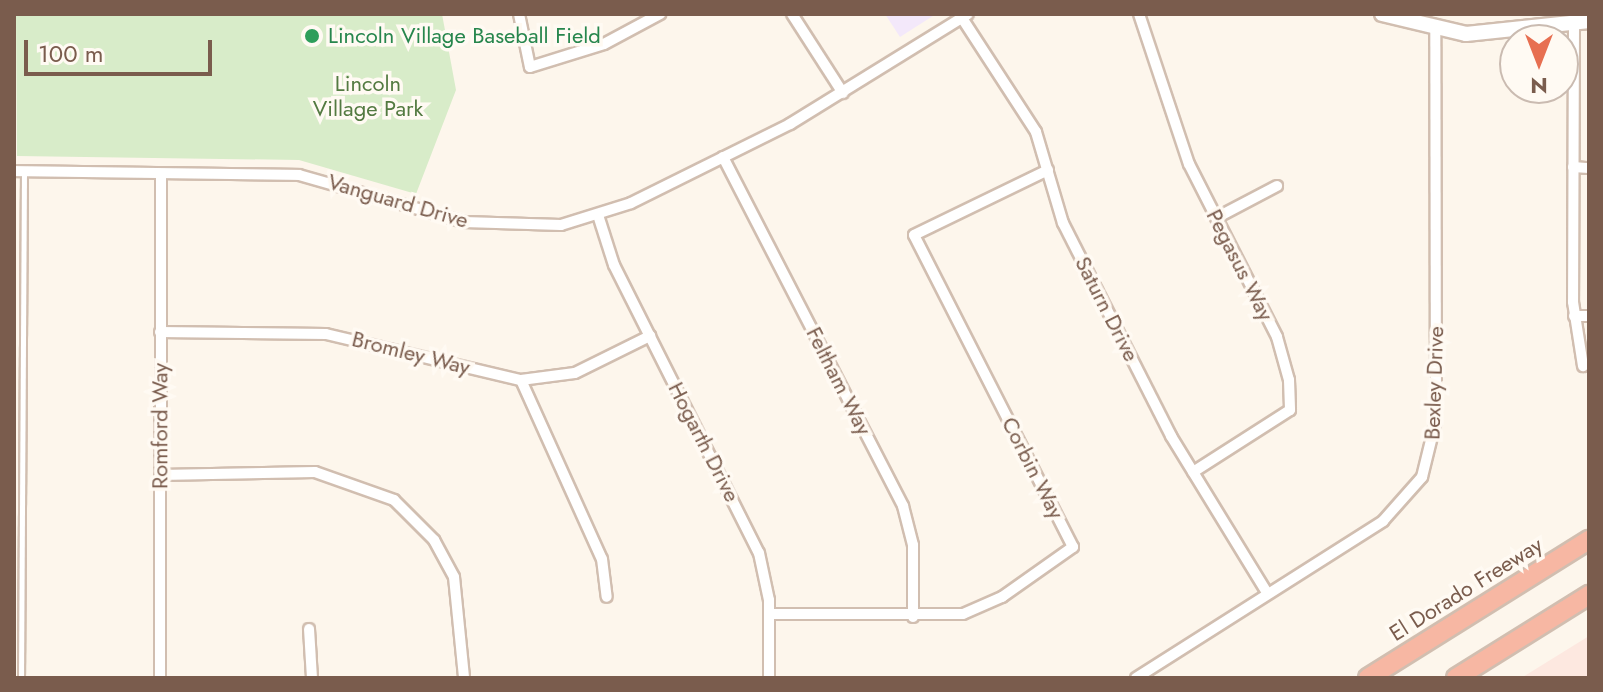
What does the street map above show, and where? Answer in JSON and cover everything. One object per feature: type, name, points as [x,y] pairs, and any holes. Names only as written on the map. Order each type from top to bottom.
[{"type":"highway","name":"El Dorado Freeway","points":[[1368,678],[1589,540]]},
{"type":"highway","points":[[1456,678],[1589,595]]},
{"type":"street","points":[[519,14],[530,67],[604,44],[660,14]]},
{"type":"street","points":[[792,14],[843,93]]},
{"type":"street","name":"Pegasus Way","points":[[1139,14],[1179,139],[1282,351],[1290,410],[1193,472]]},
{"type":"street","points":[[1382,14],[1435,31],[1499,33]]},
{"type":"street","name":"Vanguard Drive","points":[[19,172],[325,179],[494,227],[598,215],[723,157],[843,93],[965,16]]},
{"type":"street","name":"Saturn Drive","points":[[965,16],[1036,132],[1063,223],[1193,472],[1268,594]]},
{"type":"street","name":"Bexley Drive","points":[[1136,678],[1395,512],[1432,449],[1435,31]]},
{"type":"street","points":[[1573,104],[1574,316],[1583,366]]},
{"type":"street","name":"Feltham Way","points":[[723,157],[903,506],[913,545],[913,617]]},
{"type":"street","points":[[1573,167],[1589,168]]},
{"type":"street","name":"Corbin Way","points":[[770,614],[913,617],[989,604],[1073,547],[914,235],[1048,170]]},
{"type":"street","name":"Romford Way","points":[[160,678],[161,174]]},
{"type":"street","points":[[1216,218],[1277,186]]},
{"type":"street","name":"Hogarth Drive","points":[[598,215],[650,336],[753,538],[770,614],[769,678]]},
{"type":"street","points":[[1574,316],[1589,316]]},
{"type":"street","name":"Bromley Way","points":[[160,332],[332,335],[521,380],[575,373],[650,336]]},
{"type":"street","points":[[521,380],[602,559],[607,597]]},
{"type":"street","points":[[160,475],[315,472],[394,500],[434,540],[454,577],[464,678]]},
{"type":"street","points":[[309,629],[312,678]]},
{"type":"lane","points":[[19,172],[21,678]]},
{"type":"shaded area","points":[[885,14],[936,14],[900,37]]},
{"type":"shaded area","points":[[1589,636],[1589,678],[1521,678]]},
{"type":"green space","name":"Lincoln Village Park","points":[[16,14],[442,14],[456,90],[416,194],[299,160],[17,156]]},
{"type":"place","name":"Lincoln Village Baseball Field","points":[[312,36]]}]
